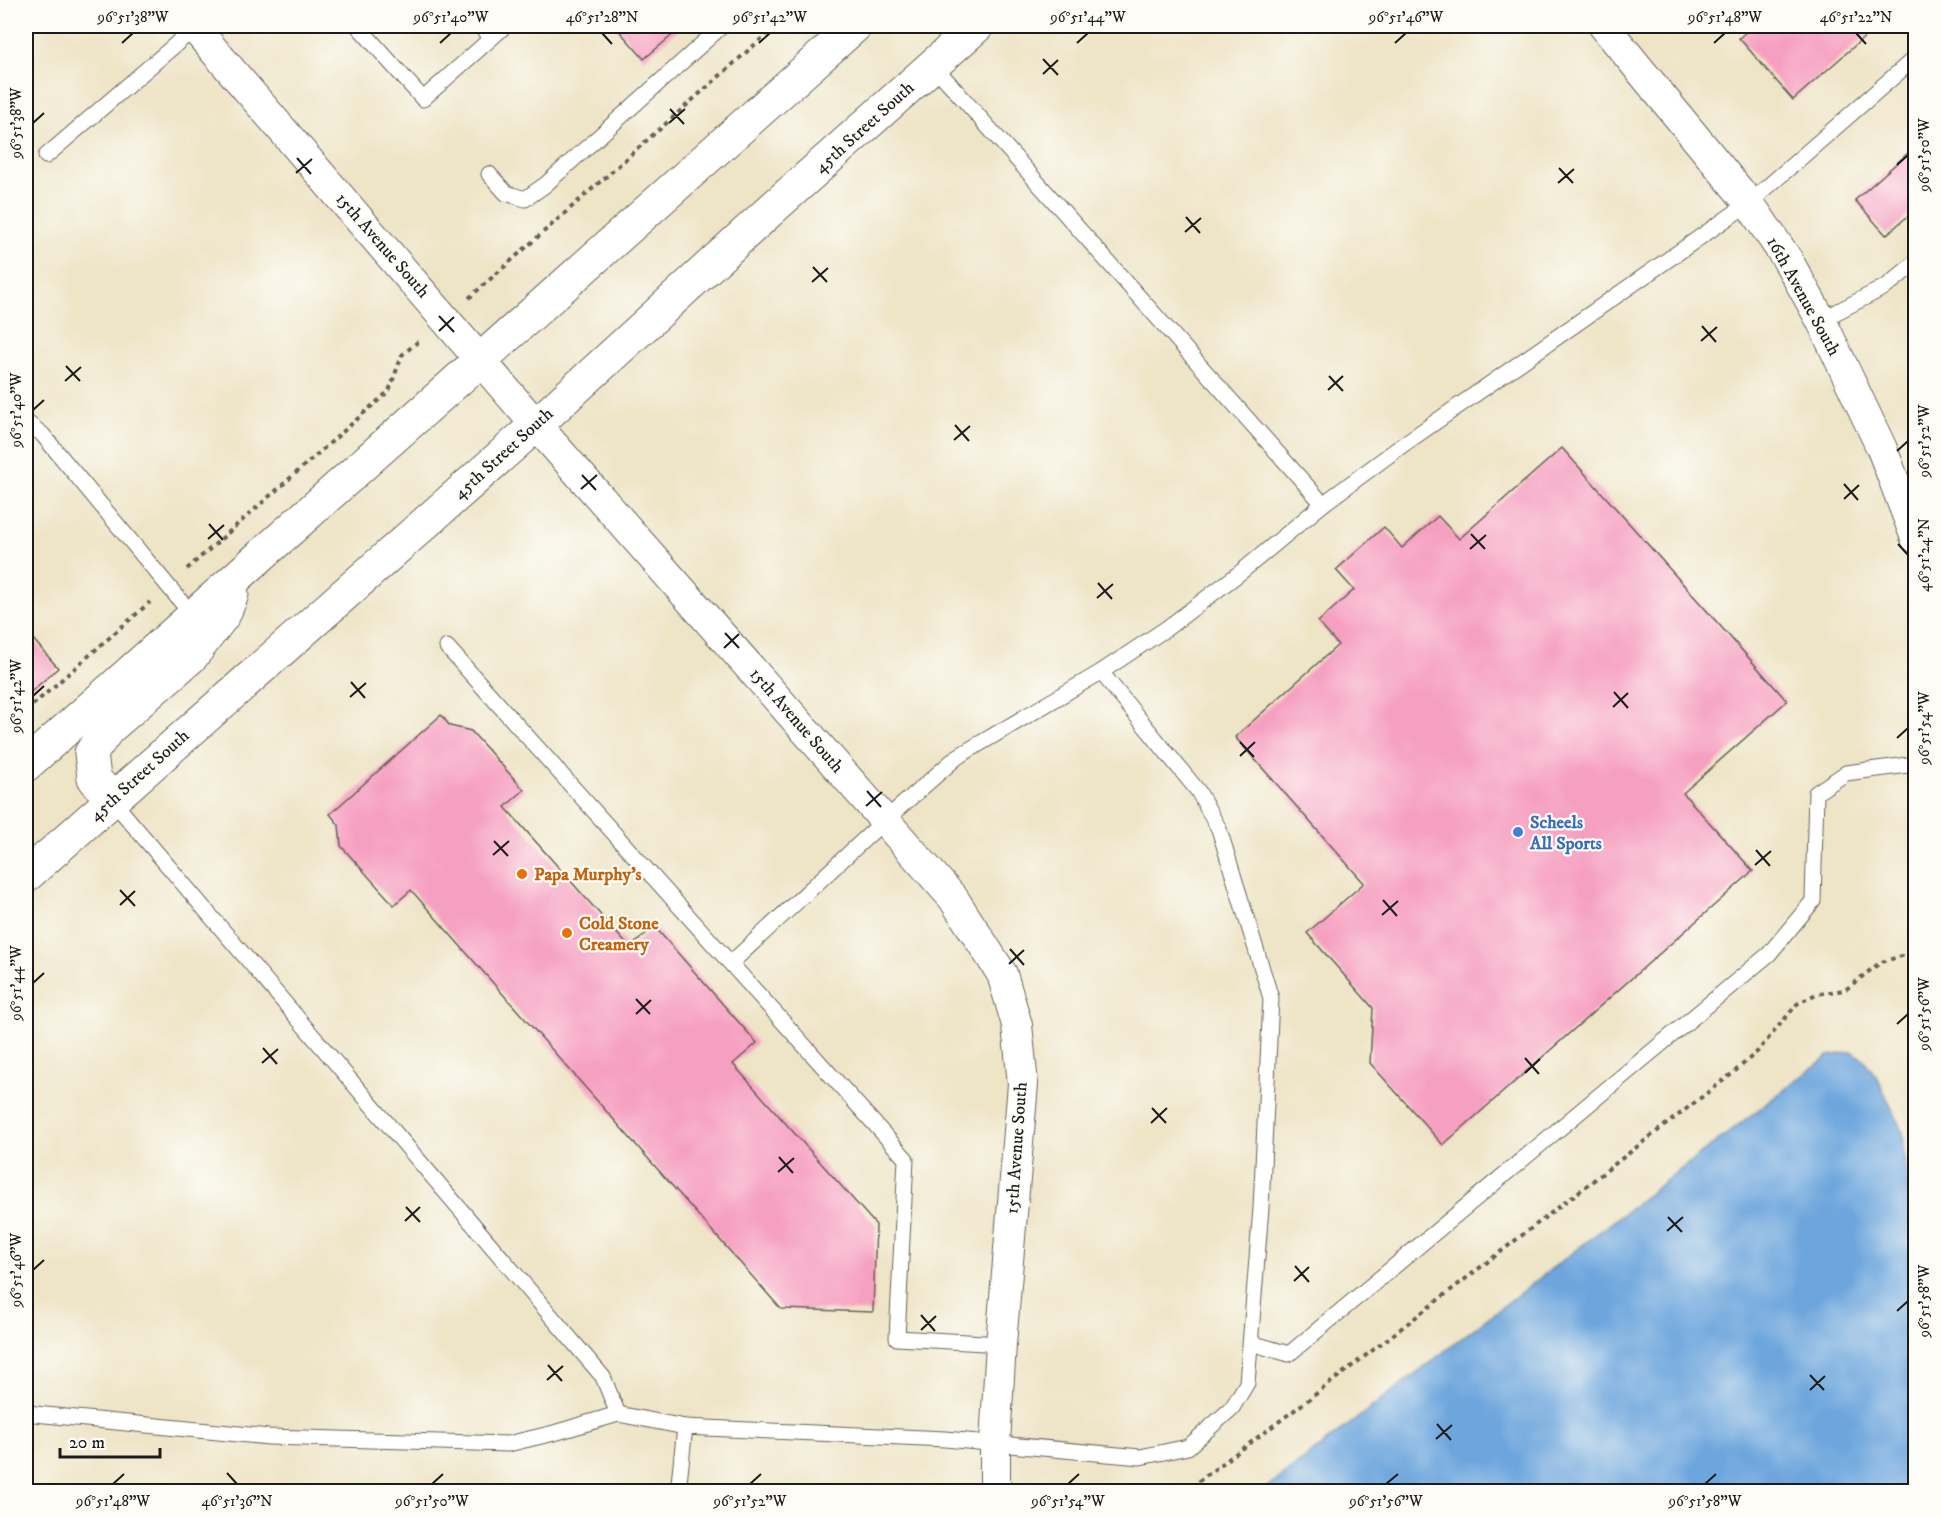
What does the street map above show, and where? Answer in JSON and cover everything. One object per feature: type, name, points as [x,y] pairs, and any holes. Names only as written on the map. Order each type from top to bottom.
[{"type":"main road","points":[[26,786],[33,758],[855,26]]},
{"type":"main road","name":"45th Street South","points":[[26,876],[536,424],[977,26]]},
{"type":"main road","points":[[111,799],[94,778],[91,753],[108,729],[192,656],[224,614],[239,575]]},
{"type":"street","name":"15th Avenue South","points":[[195,26],[536,424],[953,898],[1002,974],[1017,1025],[1023,1084],[1000,1344],[995,1491]]},
{"type":"street","name":"16th Avenue South","points":[[1604,26],[1749,203],[1787,259],[1821,320],[1882,448],[1916,538]]},
{"type":"lane","points":[[46,156],[195,26]]},
{"type":"lane","points":[[358,26],[423,99],[505,26]]},
{"type":"lane","points":[[480,26],[491,38]]},
{"type":"lane","points":[[489,174],[506,193],[525,199],[545,185],[722,26]]},
{"type":"lane","points":[[731,963],[885,820],[957,757],[1101,672],[1167,628],[1232,579],[1323,504],[1483,388],[1749,203],[1916,57]]},
{"type":"lane","points":[[933,65],[1323,504]]},
{"type":"lane","points":[[1821,320],[1887,286],[1916,262]]},
{"type":"lane","points":[[26,422],[42,434],[193,616]]},
{"type":"lane","points":[[447,647],[906,1159],[897,1338],[1000,1344]]},
{"type":"lane","points":[[26,1411],[35,1414],[269,1437],[507,1444],[618,1414],[685,1427],[995,1442],[1140,1457],[1188,1447],[1232,1408],[1247,1383],[1261,1208],[1271,998],[1219,829],[1198,791],[1101,672]]},
{"type":"lane","points":[[1251,1343],[1289,1354],[1769,954],[1813,901],[1816,793],[1846,772],[1916,764]]},
{"type":"lane","points":[[111,799],[603,1377],[618,1414]]},
{"type":"lane","points":[[678,1491],[685,1427]]},
{"type":"path","points":[[492,279],[776,26]]},
{"type":"path","points":[[26,711],[389,391],[402,356]]},
{"type":"path","points":[[1184,1491],[1308,1400],[1733,1073],[1758,1051],[1797,1004],[1816,994],[1845,990],[1881,962],[1916,952]]},
{"type":"water","points":[[1853,1052],[1864,1060],[1878,1079],[1903,1133],[1916,1273],[1915,1486],[1907,1492],[1263,1491],[1828,1056]]},
{"type":"building","points":[[615,26],[683,26],[644,59]]},
{"type":"building","points":[[1753,26],[1877,26],[1793,100],[1739,38]]},
{"type":"building","points":[[1916,146],[1916,209],[1886,235],[1855,200]]},
{"type":"building","name":"Scheels All Sports","points":[[1562,448],[1787,701],[1683,793],[1753,871],[1443,1145],[1370,1063],[1373,1008],[1307,933],[1364,883],[1235,737],[1338,645],[1318,622],[1354,590],[1336,570],[1384,527],[1402,548],[1438,516],[1459,539]]},
{"type":"building","points":[[26,631],[58,668],[26,696]]},
{"type":"building","points":[[441,715],[450,726],[471,731],[524,790],[505,807],[630,948],[654,926],[757,1043],[733,1064],[876,1225],[873,1312],[781,1309],[411,890],[394,905],[341,846],[339,825],[330,814]]},
{"type":"place","name":"Scheels All Sports","points":[[1518,832]]},
{"type":"place","name":"Papa Murphy's","points":[[522,874]]},
{"type":"place","name":"Cold Stone Creamery","points":[[567,933]]}]
